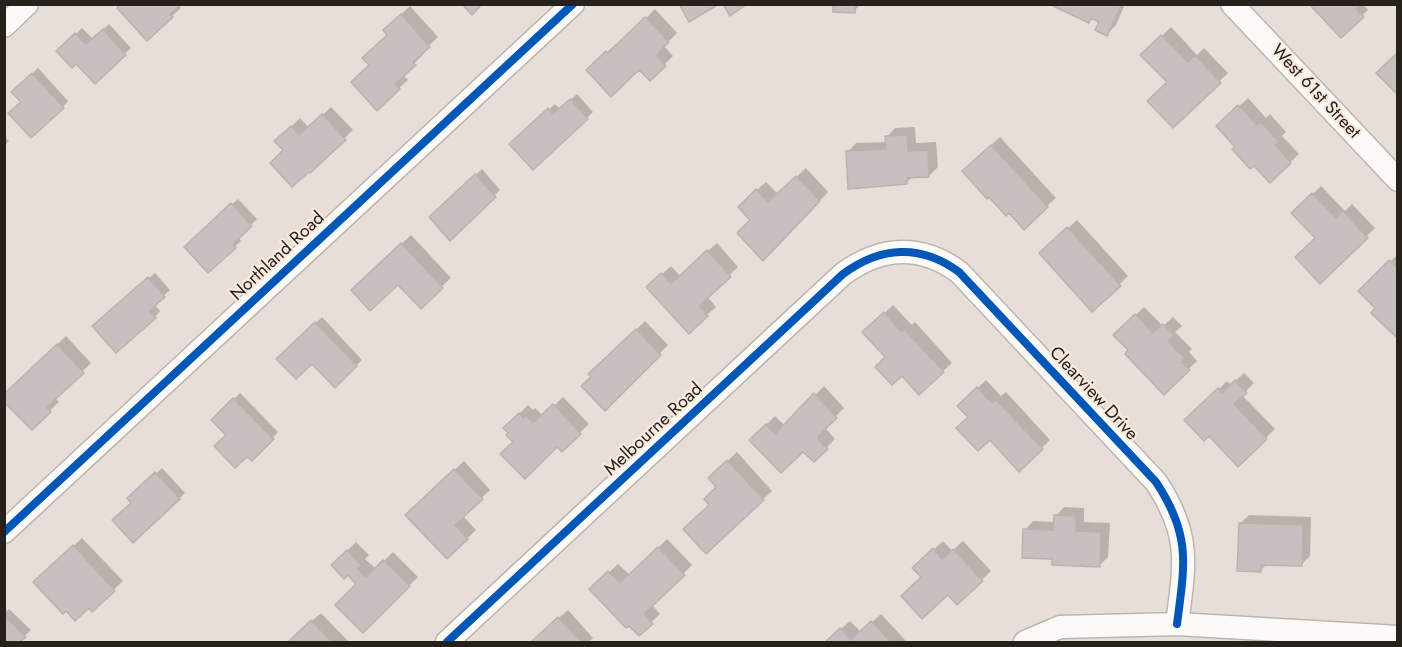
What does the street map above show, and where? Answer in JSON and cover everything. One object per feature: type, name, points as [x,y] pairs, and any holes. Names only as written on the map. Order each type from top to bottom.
[{"type":"street","points":[[4,26],[27,4]]},
{"type":"street","name":"Northland Road","points":[[4,531],[573,4]]},
{"type":"street","name":"West 61st Street","points":[[1232,4],[1398,180]]},
{"type":"street","name":"Clearview Drive","points":[[888,252],[930,256],[959,272],[1156,482],[1169,501],[1181,535],[1184,570],[1178,624]]},
{"type":"street","name":"Melbourne Road","points":[[447,642],[843,274],[868,258],[888,252]]},
{"type":"street","points":[[1025,642],[1060,627],[1178,624],[1398,637]]},
{"type":"building","points":[[121,4],[181,4],[170,14],[173,17],[147,41],[117,8]]},
{"type":"building","points":[[462,4],[482,4],[472,15]]},
{"type":"building","points":[[679,4],[719,4],[689,22]]},
{"type":"building","points":[[723,4],[747,4],[730,16]]},
{"type":"building","points":[[833,4],[855,4],[855,13],[833,12]]},
{"type":"building","points":[[1049,4],[1122,4],[1107,36],[1095,30],[1099,22],[1091,18],[1089,23]]},
{"type":"building","points":[[1309,4],[1361,4],[1356,9],[1364,17],[1341,38]]},
{"type":"building","points":[[401,14],[430,47],[413,62],[416,65],[395,84],[400,89],[377,111],[351,82],[369,65],[362,58],[387,35],[383,30]]},
{"type":"building","points":[[645,17],[669,42],[656,55],[666,66],[650,81],[639,70],[611,97],[586,70],[606,51],[608,53]]},
{"type":"building","points":[[103,29],[126,55],[95,84],[76,64],[72,68],[56,51],[75,33],[86,44]]},
{"type":"building","points":[[1161,35],[1188,62],[1195,55],[1221,83],[1173,128],[1147,101],[1167,82],[1140,55]]},
{"type":"building","points":[[1398,52],[1398,95],[1376,73]]},
{"type":"building","points":[[32,73],[64,108],[31,138],[8,113],[21,102],[11,92]]},
{"type":"building","points":[[570,99],[588,119],[533,170],[509,144],[548,108],[553,114]]},
{"type":"building","points":[[1238,105],[1257,125],[1261,122],[1279,142],[1275,145],[1291,163],[1270,183],[1254,166],[1250,169],[1232,149],[1235,147],[1216,126]]},
{"type":"building","points":[[322,114],[346,140],[292,187],[270,163],[283,150],[274,141],[291,126],[299,135]]},
{"type":"building","points":[[907,135],[908,151],[928,150],[929,177],[907,178],[907,184],[848,189],[846,151],[886,149],[885,136]]},
{"type":"building","points":[[991,145],[1048,207],[1024,230],[1009,213],[1006,216],[989,197],[987,199],[962,171]]},
{"type":"building","points":[[475,174],[496,197],[450,241],[429,217]]},
{"type":"building","points":[[796,176],[820,201],[763,261],[737,233],[750,220],[738,207],[756,189],[768,202]]},
{"type":"building","points":[[1312,193],[1336,218],[1343,211],[1368,238],[1320,284],[1295,257],[1315,238],[1291,213]]},
{"type":"building","points":[[231,203],[252,226],[233,244],[236,248],[208,273],[184,247]]},
{"type":"building","points":[[1067,227],[1121,286],[1092,312],[1039,253]]},
{"type":"building","points":[[401,243],[443,288],[421,309],[398,285],[370,311],[351,290]]},
{"type":"building","points":[[707,250],[731,277],[699,306],[708,316],[689,334],[646,287],[661,273],[671,284]]},
{"type":"building","points":[[1389,260],[1398,269],[1398,339],[1371,313],[1375,308],[1358,291]]},
{"type":"building","points":[[148,277],[165,297],[149,311],[156,318],[116,353],[92,326]]},
{"type":"building","points":[[884,312],[902,332],[905,330],[944,372],[919,395],[902,376],[892,385],[875,367],[885,357],[862,332]]},
{"type":"building","points":[[1135,314],[1153,333],[1163,324],[1174,335],[1168,341],[1184,358],[1181,362],[1190,370],[1164,395],[1125,354],[1128,350],[1113,335]]},
{"type":"building","points":[[315,322],[357,366],[335,388],[312,364],[296,379],[276,359]]},
{"type":"building","points":[[636,329],[661,355],[605,411],[581,386],[591,377],[588,374]]},
{"type":"building","points":[[57,344],[84,373],[47,407],[51,412],[32,430],[4,402],[4,394]]},
{"type":"building","points":[[1235,380],[1247,393],[1234,404],[1267,439],[1238,467],[1209,436],[1204,441],[1184,420],[1218,388],[1222,393]]},
{"type":"building","points":[[977,387],[992,403],[996,400],[1043,449],[1019,472],[990,440],[978,451],[956,428],[968,417],[957,406]]},
{"type":"building","points":[[814,393],[837,418],[818,436],[818,439],[828,449],[814,462],[803,452],[781,473],[749,440],[766,424],[775,434]]},
{"type":"building","points":[[233,398],[274,439],[252,461],[247,457],[235,468],[214,446],[226,435],[211,420]]},
{"type":"building","points":[[553,404],[581,434],[562,452],[557,447],[525,479],[500,454],[513,442],[503,428],[519,413],[533,423]]},
{"type":"building","points":[[727,460],[764,500],[706,554],[683,529],[709,505],[704,499],[716,487],[708,478]]},
{"type":"building","points":[[454,469],[483,499],[455,525],[468,539],[447,559],[405,515]]},
{"type":"building","points":[[155,472],[180,499],[133,543],[112,520],[131,503],[127,498]]},
{"type":"building","points":[[1054,515],[1076,516],[1076,531],[1101,532],[1100,567],[1052,565],[1052,559],[1022,558],[1023,529],[1053,530]]},
{"type":"building","points":[[1239,523],[1303,525],[1302,566],[1261,565],[1261,572],[1237,571]]},
{"type":"building","points":[[73,545],[115,591],[92,612],[89,608],[75,621],[66,611],[63,614],[33,582]]},
{"type":"building","points":[[658,547],[685,575],[644,614],[653,624],[639,636],[629,626],[626,628],[589,589],[608,571],[620,583]]},
{"type":"building","points":[[933,548],[942,559],[953,549],[983,581],[957,605],[948,595],[922,619],[901,596],[921,577],[912,568]]},
{"type":"building","points":[[347,550],[361,565],[357,569],[366,577],[383,560],[410,586],[363,633],[335,605],[356,584],[348,575],[344,579],[331,565]]},
{"type":"building","points":[[4,616],[26,637],[20,642],[4,642]]},
{"type":"building","points":[[558,617],[581,642],[531,642]]},
{"type":"building","points":[[311,620],[332,642],[288,642]]},
{"type":"building","points":[[871,621],[891,642],[825,642],[840,628],[851,640]]},
{"type":"cycle path","points":[[4,532],[573,4]]},
{"type":"cycle path","points":[[447,642],[843,274],[872,258],[901,252],[930,257],[959,272],[1156,482],[1175,518],[1183,550],[1177,624]]}]
